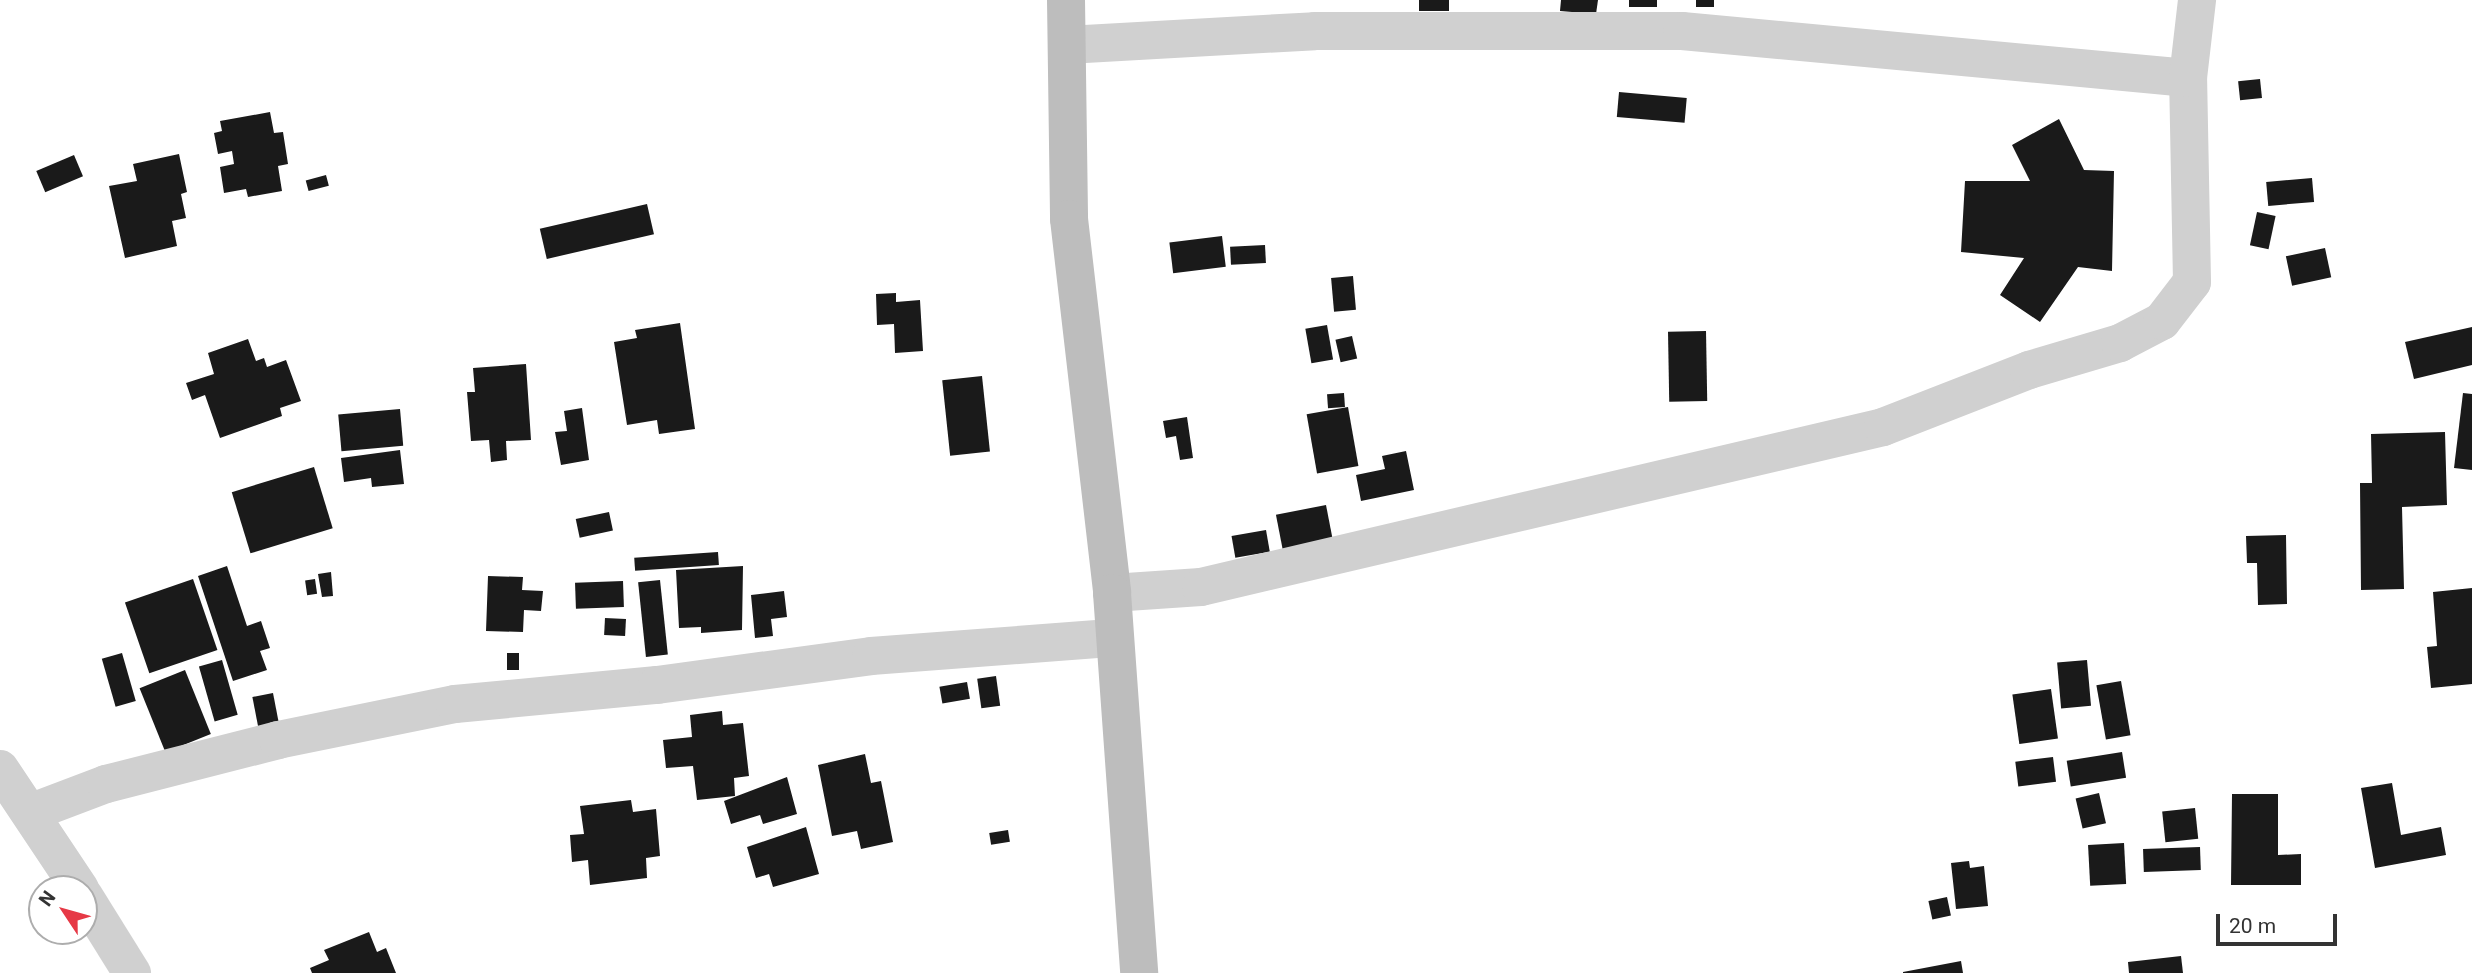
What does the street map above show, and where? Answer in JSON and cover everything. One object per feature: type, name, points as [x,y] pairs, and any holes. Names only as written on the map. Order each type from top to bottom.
[{"type":"main road","points":[[1066,0],[1069,219],[1112,593],[1113,638],[1139,973]]},
{"type":"street","points":[[1112,593],[1201,587],[1882,427],[2029,370],[2120,343],[2162,321],[2192,282],[2189,79],[2197,0]]},
{"type":"street","points":[[1068,45],[1315,31],[1682,32],[2189,79]]},
{"type":"street","points":[[32,812],[106,783],[278,740],[455,704],[657,685],[871,656],[1113,638]]},
{"type":"street","points":[[0,769],[32,812],[71,875]]},
{"type":"street","points":[[98,918],[132,973]]},
{"type":"building","points":[[1419,0],[1449,0],[1449,11],[1419,11]]},
{"type":"building","points":[[1561,0],[1598,0],[1596,14],[1560,11]]},
{"type":"building","points":[[1629,0],[1657,0],[1657,7],[1629,7]]},
{"type":"building","points":[[1696,0],[1714,0],[1714,7],[1696,7]]},
{"type":"building","points":[[2260,79],[2262,98],[2240,100],[2238,81]]},
{"type":"building","points":[[1619,92],[1687,98],[1685,123],[1617,117]]},
{"type":"building","points":[[270,112],[274,133],[283,132],[288,164],[278,166],[282,191],[248,197],[246,189],[224,193],[220,167],[234,164],[232,151],[218,154],[214,133],[222,131],[220,121]]},
{"type":"building","points":[[2059,119],[2084,170],[2114,171],[2112,271],[2078,267],[2040,322],[2000,295],[2024,258],[1961,252],[1965,181],[2030,181],[2012,145]]},
{"type":"building","points":[[179,154],[187,192],[181,194],[186,218],[172,221],[177,246],[125,258],[109,186],[137,181],[133,164]]},
{"type":"building","points":[[74,155],[83,176],[45,192],[36,171]]},
{"type":"building","points":[[326,175],[329,186],[309,191],[306,180]]},
{"type":"building","points":[[2312,178],[2314,202],[2268,206],[2266,182]]},
{"type":"building","points":[[647,204],[654,234],[547,259],[540,229]]},
{"type":"building","points":[[2257,212],[2276,216],[2269,249],[2250,245]]},
{"type":"building","points":[[1222,236],[1226,267],[1173,273],[1169,242]]},
{"type":"building","points":[[1265,245],[1266,263],[1231,265],[1230,247]]},
{"type":"building","points":[[2325,248],[2331,277],[2292,286],[2286,256]]},
{"type":"building","points":[[1353,276],[1356,310],[1334,312],[1331,278]]},
{"type":"building","points":[[896,293],[896,302],[920,300],[923,351],[895,353],[894,324],[877,325],[876,294]]},
{"type":"building","points":[[680,323],[695,429],[659,434],[657,420],[627,425],[614,342],[637,338],[635,330]]},
{"type":"building","points":[[1327,325],[1333,359],[1311,363],[1305,329]]},
{"type":"building","points":[[2472,327],[2472,365],[2414,379],[2405,342]]},
{"type":"building","points":[[1706,331],[1707,401],[1669,402],[1668,332]]},
{"type":"building","points":[[1352,336],[1357,358],[1341,362],[1335,340]]},
{"type":"building","points":[[248,339],[256,361],[264,358],[267,367],[286,360],[301,401],[280,408],[282,416],[220,438],[205,395],[192,400],[186,383],[214,374],[208,353]]},
{"type":"building","points":[[526,364],[531,440],[506,441],[507,460],[491,462],[489,440],[471,441],[467,392],[475,392],[473,368]]},
{"type":"building","points":[[982,376],[990,452],[950,456],[942,380]]},
{"type":"building","points":[[1344,393],[1345,407],[1328,408],[1327,394]]},
{"type":"building","points":[[2463,393],[2472,394],[2472,470],[2454,468]]},
{"type":"building","points":[[1348,407],[1358,466],[1317,473],[1307,414]]},
{"type":"building","points":[[582,408],[589,460],[561,465],[555,432],[567,431],[564,411]]},
{"type":"building","points":[[400,409],[403,446],[341,451],[338,414]]},
{"type":"building","points":[[1187,417],[1193,458],[1180,460],[1176,436],[1166,438],[1163,421]]},
{"type":"building","points":[[2445,432],[2447,505],[2402,507],[2404,589],[2361,590],[2360,483],[2372,483],[2371,434]]},
{"type":"building","points":[[400,450],[404,484],[372,487],[371,478],[344,482],[341,458]]},
{"type":"building","points":[[1406,451],[1414,490],[1361,501],[1356,475],[1385,469],[1382,456]]},
{"type":"building","points":[[314,467],[333,528],[250,553],[232,492]]},
{"type":"building","points":[[1326,505],[1334,546],[1284,556],[1276,515]]},
{"type":"building","points":[[609,512],[613,531],[580,538],[576,519]]},
{"type":"building","points":[[1266,530],[1270,552],[1235,558],[1232,536]]},
{"type":"building","points":[[2286,535],[2287,604],[2258,605],[2257,563],[2247,563],[2246,536]]},
{"type":"building","points":[[718,552],[719,565],[635,571],[634,558]]},
{"type":"building","points":[[227,566],[247,626],[261,621],[270,648],[260,651],[267,670],[233,681],[198,576]]},
{"type":"building","points":[[743,566],[742,630],[701,633],[701,627],[679,628],[676,570]]},
{"type":"building","points":[[331,572],[333,596],[322,597],[318,574]]},
{"type":"building","points":[[488,576],[523,577],[522,590],[543,591],[541,611],[524,610],[523,632],[486,631]]},
{"type":"building","points":[[193,579],[217,650],[149,673],[125,602]]},
{"type":"building","points":[[315,579],[317,594],[307,595],[305,580]]},
{"type":"building","points":[[660,580],[668,655],[646,657],[638,582]]},
{"type":"building","points":[[623,581],[624,607],[576,609],[575,583]]},
{"type":"building","points":[[2472,588],[2472,684],[2431,688],[2427,647],[2437,646],[2433,592]]},
{"type":"building","points":[[784,591],[787,617],[771,619],[773,636],[755,638],[751,595]]},
{"type":"building","points":[[605,618],[626,619],[625,636],[604,635]]},
{"type":"building","points":[[122,653],[136,701],[116,707],[102,659]]},
{"type":"building","points":[[507,653],[519,653],[519,670],[507,670]]},
{"type":"building","points":[[222,660],[238,715],[215,721],[199,667]]},
{"type":"building","points":[[2087,660],[2091,706],[2061,708],[2057,663]]},
{"type":"building","points":[[185,670],[211,734],[165,752],[140,688]]},
{"type":"building","points":[[996,676],[1000,706],[981,708],[977,679]]},
{"type":"building","points":[[2121,681],[2131,735],[2106,740],[2096,685]]},
{"type":"building","points":[[967,682],[970,699],[942,704],[939,687]]},
{"type":"building","points":[[2051,689],[2058,739],[2019,744],[2012,694]]},
{"type":"building","points":[[273,693],[279,723],[258,727],[252,697]]},
{"type":"building","points":[[722,711],[723,725],[743,723],[749,776],[734,778],[735,796],[697,800],[693,766],[666,768],[663,740],[692,737],[690,715]]},
{"type":"building","points":[[2122,752],[2126,778],[2071,786],[2067,761]]},
{"type":"building","points":[[865,754],[871,783],[881,781],[893,842],[861,849],[857,831],[832,836],[818,765]]},
{"type":"building","points":[[2053,757],[2056,782],[2018,786],[2015,762]]},
{"type":"building","points":[[787,777],[797,814],[763,824],[760,815],[731,824],[724,801]]},
{"type":"building","points":[[2392,783],[2401,835],[2441,827],[2446,855],[2375,868],[2361,788]]},
{"type":"building","points":[[2099,793],[2106,823],[2083,829],[2076,798]]},
{"type":"building","points":[[2232,794],[2278,794],[2278,855],[2301,854],[2301,885],[2231,885]]},
{"type":"building","points":[[631,800],[633,812],[656,809],[660,856],[646,858],[647,878],[590,885],[588,860],[572,862],[570,835],[584,834],[580,806]]},
{"type":"building","points":[[2195,808],[2198,839],[2165,842],[2162,811]]},
{"type":"building","points":[[806,827],[819,874],[773,887],[769,874],[756,878],[747,847]]},
{"type":"building","points":[[1008,830],[1010,842],[991,845],[989,833]]},
{"type":"building","points":[[2124,843],[2126,884],[2090,886],[2088,845]]},
{"type":"building","points":[[2200,847],[2201,870],[2144,872],[2143,849]]},
{"type":"building","points":[[1969,861],[1970,868],[1984,866],[1988,906],[1956,909],[1951,863]]},
{"type":"building","points":[[1947,897],[1951,916],[1932,920],[1928,901]]},
{"type":"building","points":[[369,932],[377,952],[386,948],[396,973],[312,973],[310,968],[329,960],[324,950]]},
{"type":"building","points":[[2181,956],[2183,973],[2129,973],[2128,962]]},
{"type":"building","points":[[1961,961],[1963,973],[1903,973],[1903,972]]}]
